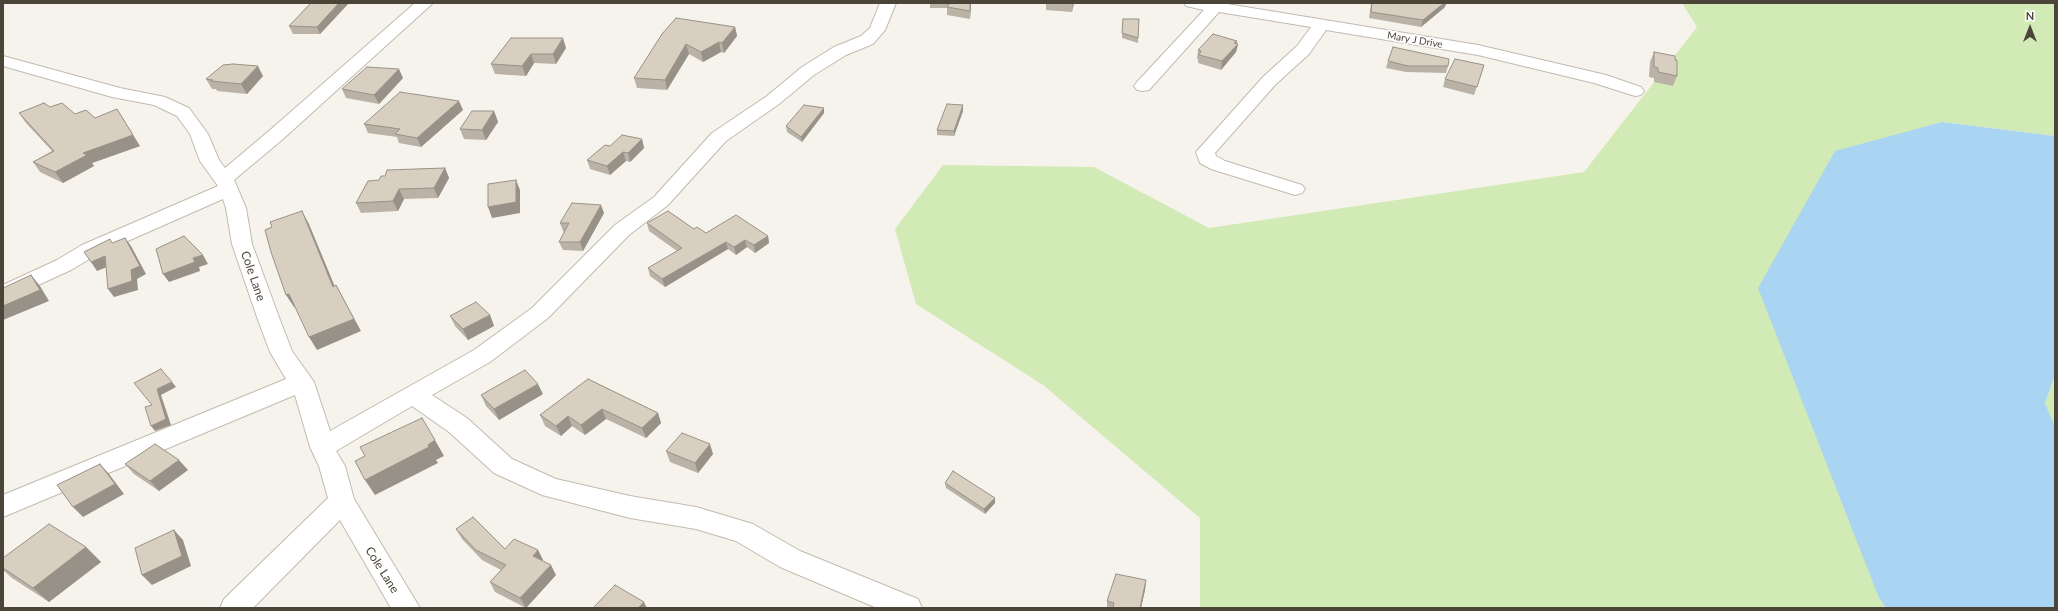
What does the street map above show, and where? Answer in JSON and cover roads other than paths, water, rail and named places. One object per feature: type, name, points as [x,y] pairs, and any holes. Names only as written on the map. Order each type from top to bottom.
[{"type":"street","points":[[3,294],[226,184],[276,135],[425,3]]},
{"type":"street","points":[[322,447],[482,356],[540,313],[622,230],[661,201],[719,136],[773,100],[808,71],[840,51],[866,40],[877,30],[888,3]]},
{"type":"street","name":"Mary J Drive","points":[[1192,3],[1214,8],[1255,8],[1322,24],[1478,50],[1600,79],[1635,91]]},
{"type":"street","points":[[1143,86],[1214,8]]},
{"type":"street","points":[[1295,189],[1218,165],[1207,159],[1205,152],[1269,81],[1303,50],[1322,24]]},
{"type":"street","name":"Cole Lane","points":[[3,61],[118,93],[159,101],[183,112],[199,134],[210,161],[226,184],[236,208],[242,244],[281,352],[302,382],[322,447],[332,466],[342,501],[406,608]]},
{"type":"street","points":[[3,506],[302,382]]},
{"type":"street","points":[[414,394],[458,425],[503,466],[551,488],[630,507],[696,518],[744,532],[790,560],[908,608]]},
{"type":"street","points":[[234,608],[342,501]]},
{"type":"water","points":[[1942,122],[2055,136],[2055,375],[2045,403],[2055,427],[2055,608],[1886,608],[1879,598],[1758,288],[1835,151]]}]
